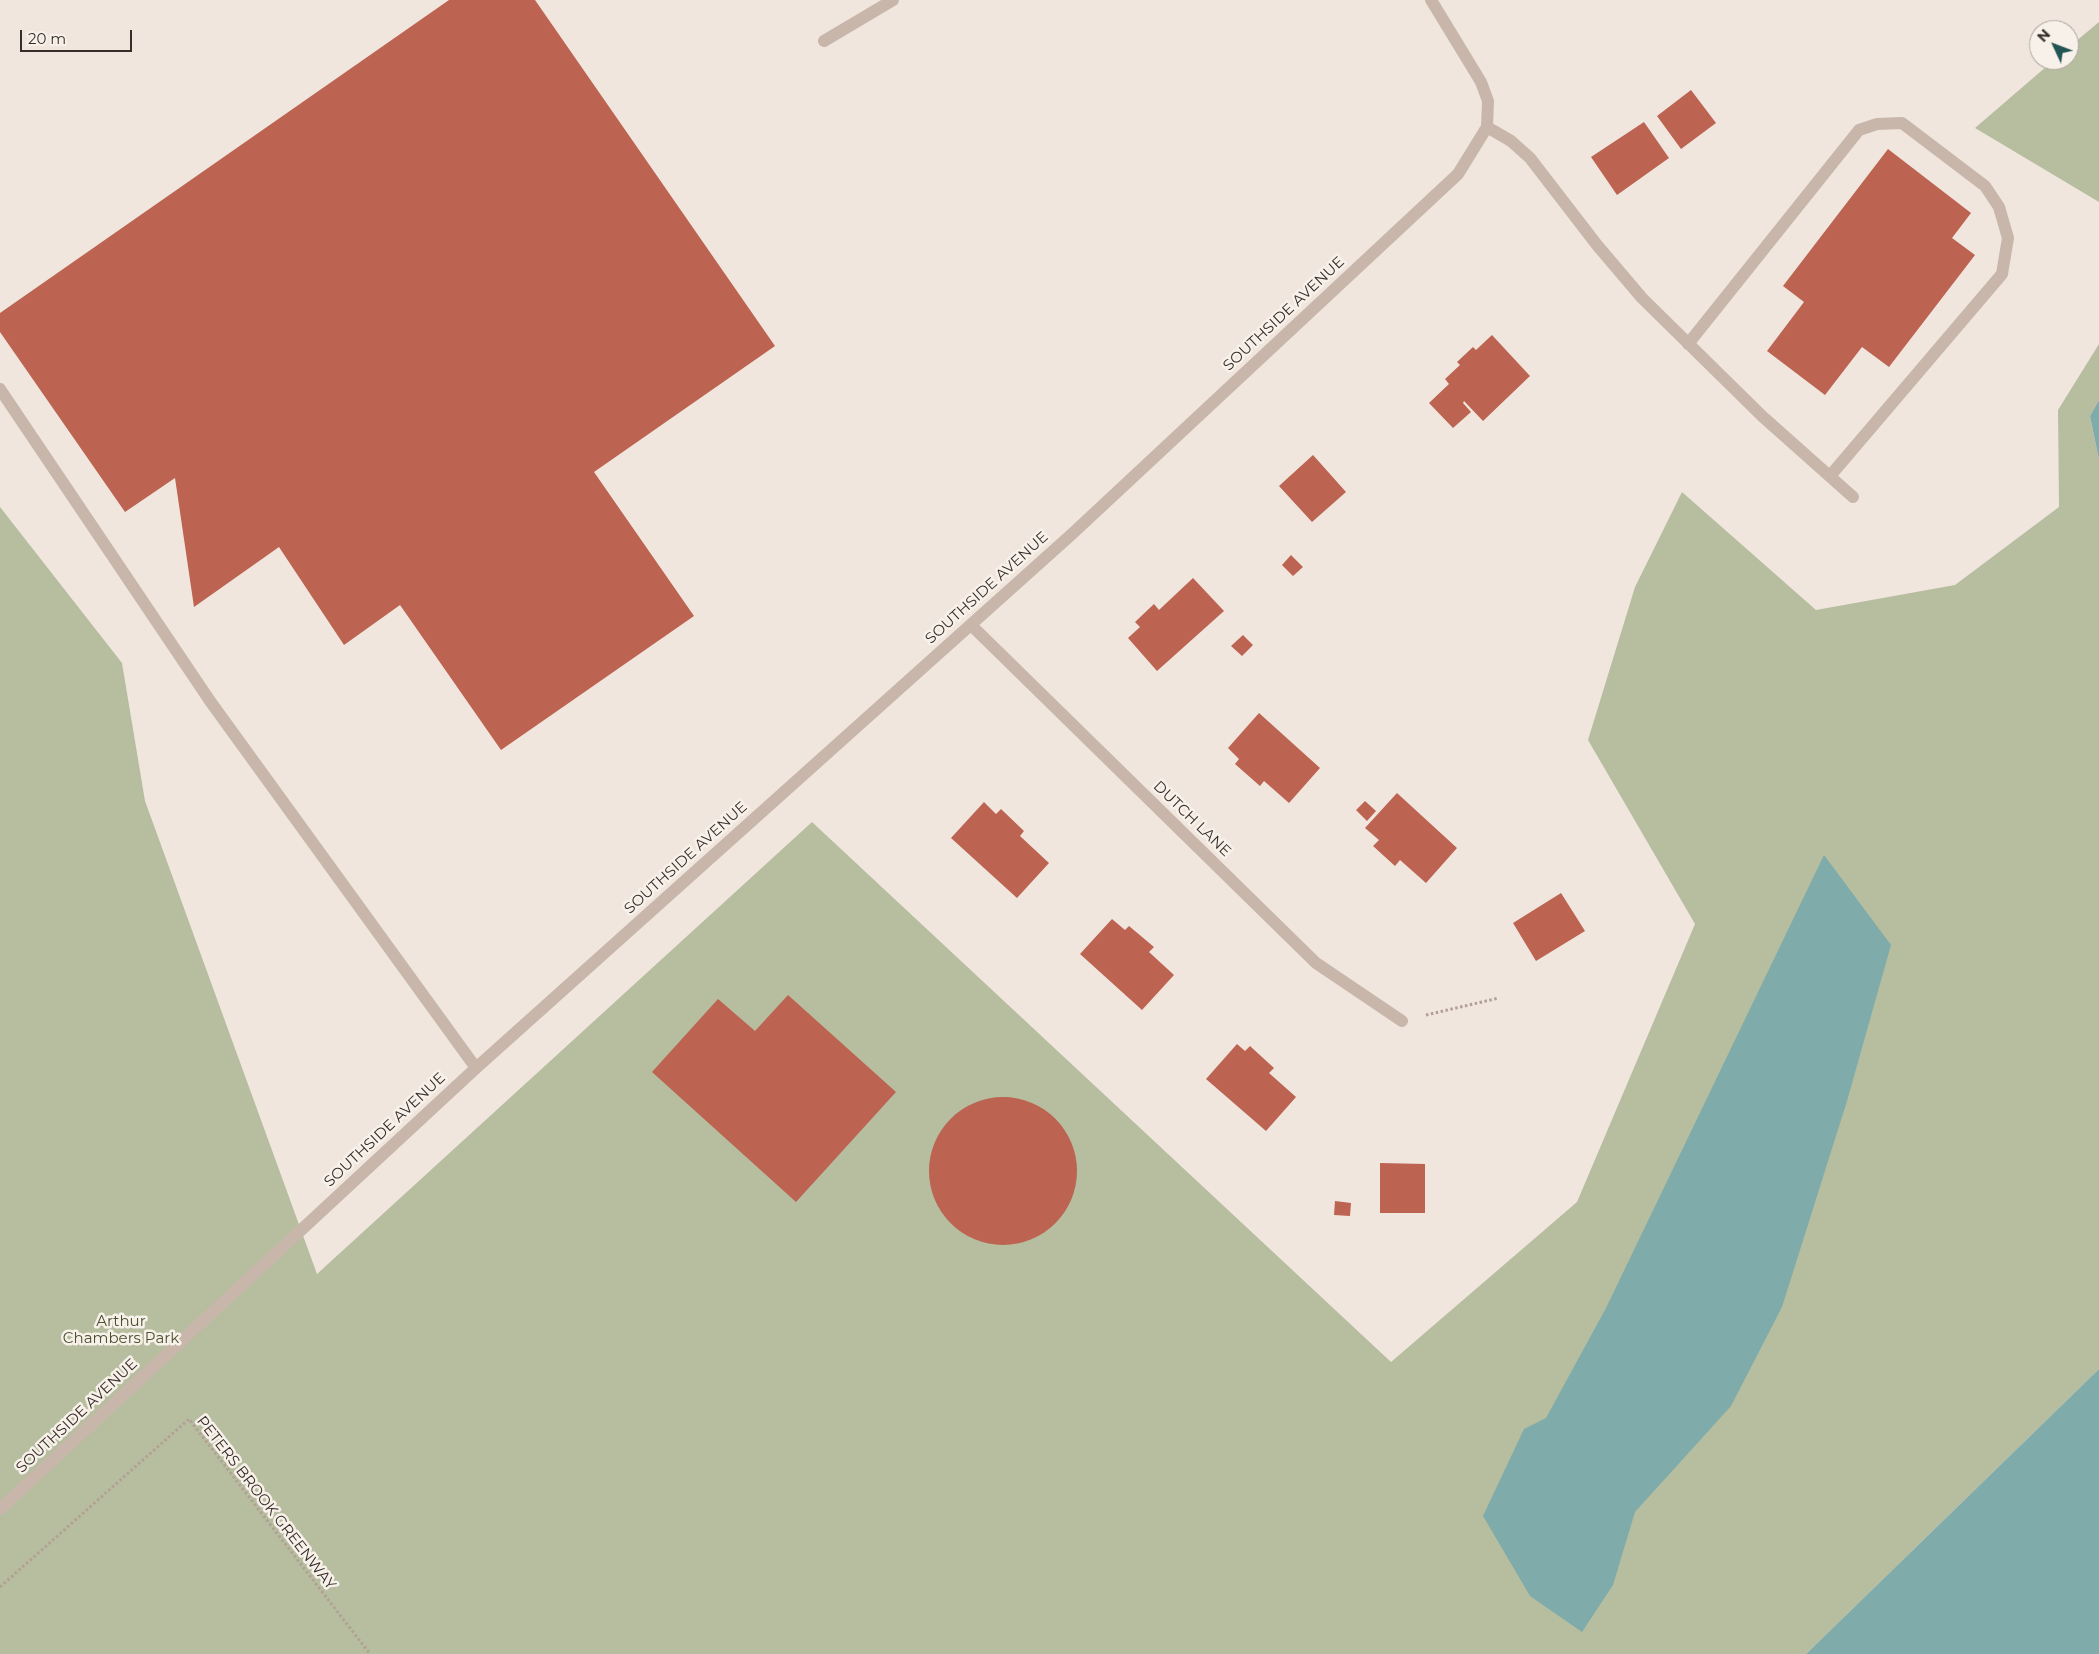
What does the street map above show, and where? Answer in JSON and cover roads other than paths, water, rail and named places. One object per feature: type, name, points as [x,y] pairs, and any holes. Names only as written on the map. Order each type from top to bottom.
[{"type":"street","points":[[824,41],[893,0]]},
{"type":"street","points":[[1431,0],[1482,82],[1488,101],[1487,127],[1511,141],[1530,158],[1621,275],[1688,344],[1762,416],[1853,497]]},
{"type":"street","points":[[1688,344],[1859,130],[1877,124],[1902,123],[1985,186],[1999,207],[2008,238],[2002,274],[1830,476]]},
{"type":"street","name":"SOUTHSIDE AVENUE","points":[[0,1510],[476,1068],[1072,534],[1458,174],[1487,127]]},
{"type":"street","points":[[0,389],[210,701],[476,1068]]},
{"type":"street","name":"DUTCH LANE","points":[[971,625],[1316,963],[1402,1021]]},
{"type":"water","points":[[2099,400],[2099,460],[2090,416]]},
{"type":"water","points":[[1824,855],[1891,945],[1847,1101],[1782,1307],[1731,1406],[1635,1512],[1613,1585],[1582,1632],[1530,1596],[1483,1516],[1524,1429],[1546,1418],[1606,1308]]},
{"type":"water","points":[[2099,1369],[2099,1654],[1806,1654],[1914,1549]]},
{"type":"park label","name":"Arthur Chambers Park","points":[[121,1330]]}]
